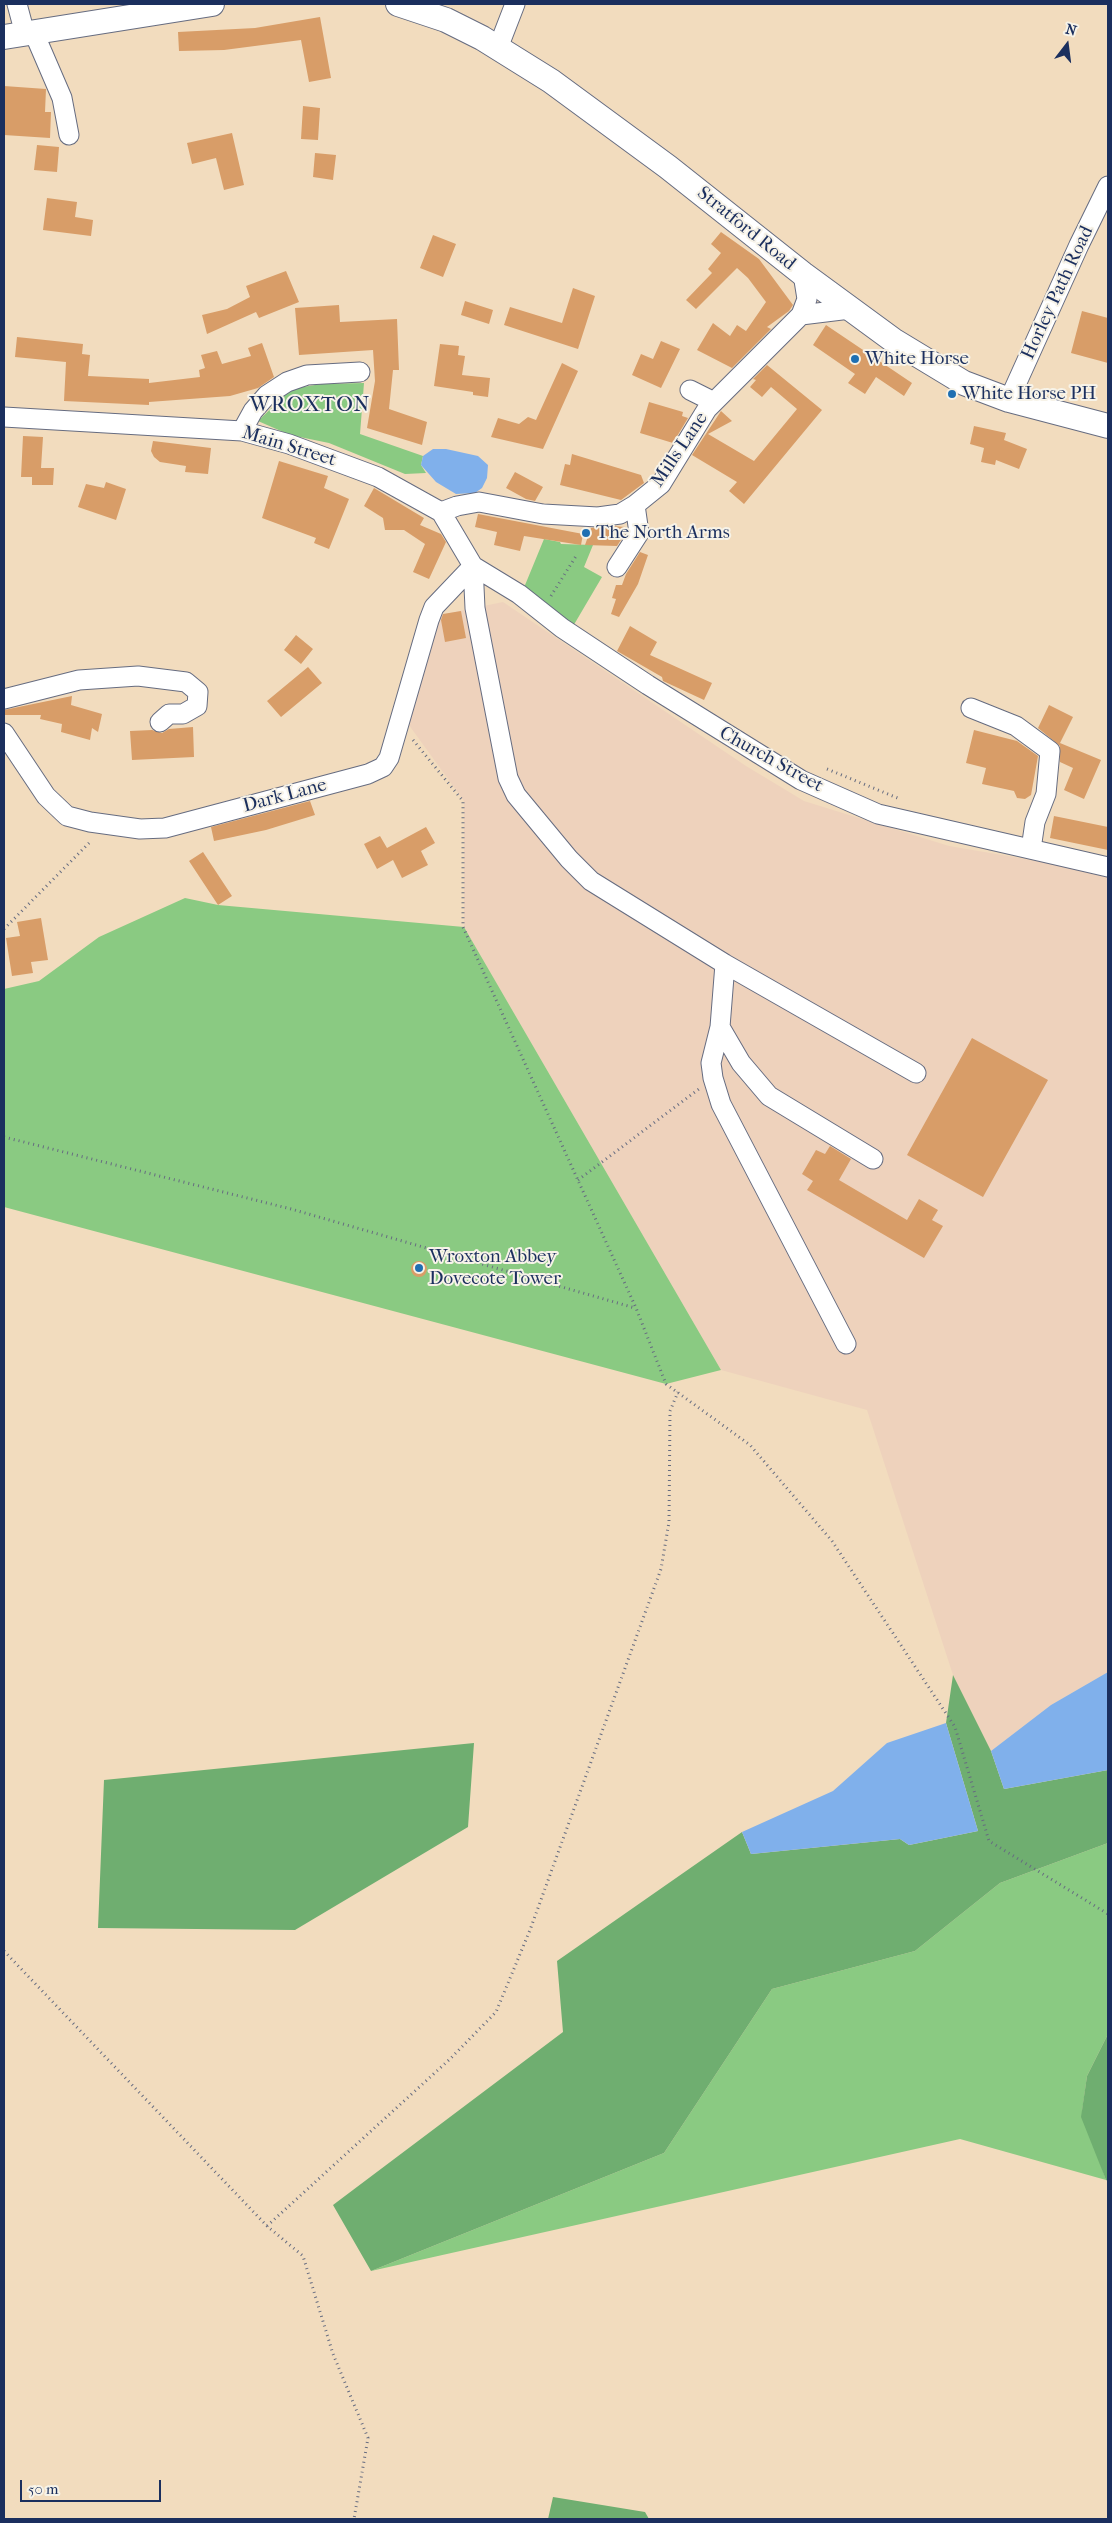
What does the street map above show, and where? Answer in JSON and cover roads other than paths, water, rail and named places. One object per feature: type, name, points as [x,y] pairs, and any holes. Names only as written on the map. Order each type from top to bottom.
[{"type":"main road","points":[[21,34],[212,4]]},
{"type":"main road","name":"Stratford Road","points":[[398,4],[446,20],[498,48],[551,81],[668,167],[850,309],[893,340],[964,383],[1009,400],[1108,426]]},
{"type":"street","points":[[17,4],[21,34],[62,98],[69,135]]},
{"type":"street","points":[[498,48],[515,4]]},
{"type":"street","name":"Horley Path Road","points":[[1009,400],[1079,245],[1108,186]]},
{"type":"street","points":[[803,274],[807,299],[801,315],[850,309]]},
{"type":"street","name":"Mills Lane","points":[[441,512],[457,506],[479,502],[543,514],[598,516],[620,514],[634,506],[661,484],[708,409],[801,315]]},
{"type":"street","points":[[242,431],[253,411],[267,395],[287,382],[306,375],[360,372]]},
{"type":"street","points":[[690,390],[714,402]]},
{"type":"street","name":"Main Street","points":[[4,417],[242,431],[288,444],[378,478],[441,512]]},
{"type":"street","points":[[617,567],[639,533],[634,506]]},
{"type":"street","points":[[441,512],[473,566],[475,608],[501,751],[508,778],[516,795],[569,859],[591,881],[725,964],[916,1073]]},
{"type":"street","name":"Church Street","points":[[473,566],[519,594],[562,628],[648,685],[801,780],[878,814],[1108,867]]},
{"type":"street","name":"Dark Lane","points":[[4,734],[46,796],[67,816],[140,828],[165,828],[368,774],[383,767],[390,758],[428,620],[434,607],[473,566]]},
{"type":"street","points":[[4,699],[79,680],[138,676],[186,682],[198,692],[196,706],[183,714],[169,714],[160,722]]},
{"type":"street","points":[[971,708],[1016,726],[1050,750],[1046,794],[1035,822],[1031,849]]},
{"type":"street","points":[[725,964],[720,1027],[711,1063],[712,1078],[721,1104],[846,1344]]},
{"type":"street","points":[[720,1027],[742,1063],[769,1096],[873,1159]]},
{"type":"water","points":[[433,449],[446,449],[478,456],[488,465],[487,478],[482,488],[475,493],[456,494],[436,482],[421,465],[423,456]]},
{"type":"water","points":[[1108,1672],[1108,1770],[1004,1789],[991,1751],[1051,1705]]},
{"type":"water","points":[[946,1723],[978,1831],[909,1845],[900,1839],[751,1854],[742,1832],[833,1791],[887,1743]]},
{"type":"place","name":"White Horse","points":[[855,359]]},
{"type":"place","name":"White Horse PH","points":[[952,394]]},
{"type":"place","name":"The North Arms","points":[[586,533]]},
{"type":"place","name":"Wroxton Abbey Dovecote Tower","points":[[419,1268]]},
{"type":"district","name":"WROXTON","points":[[310,406]]}]
